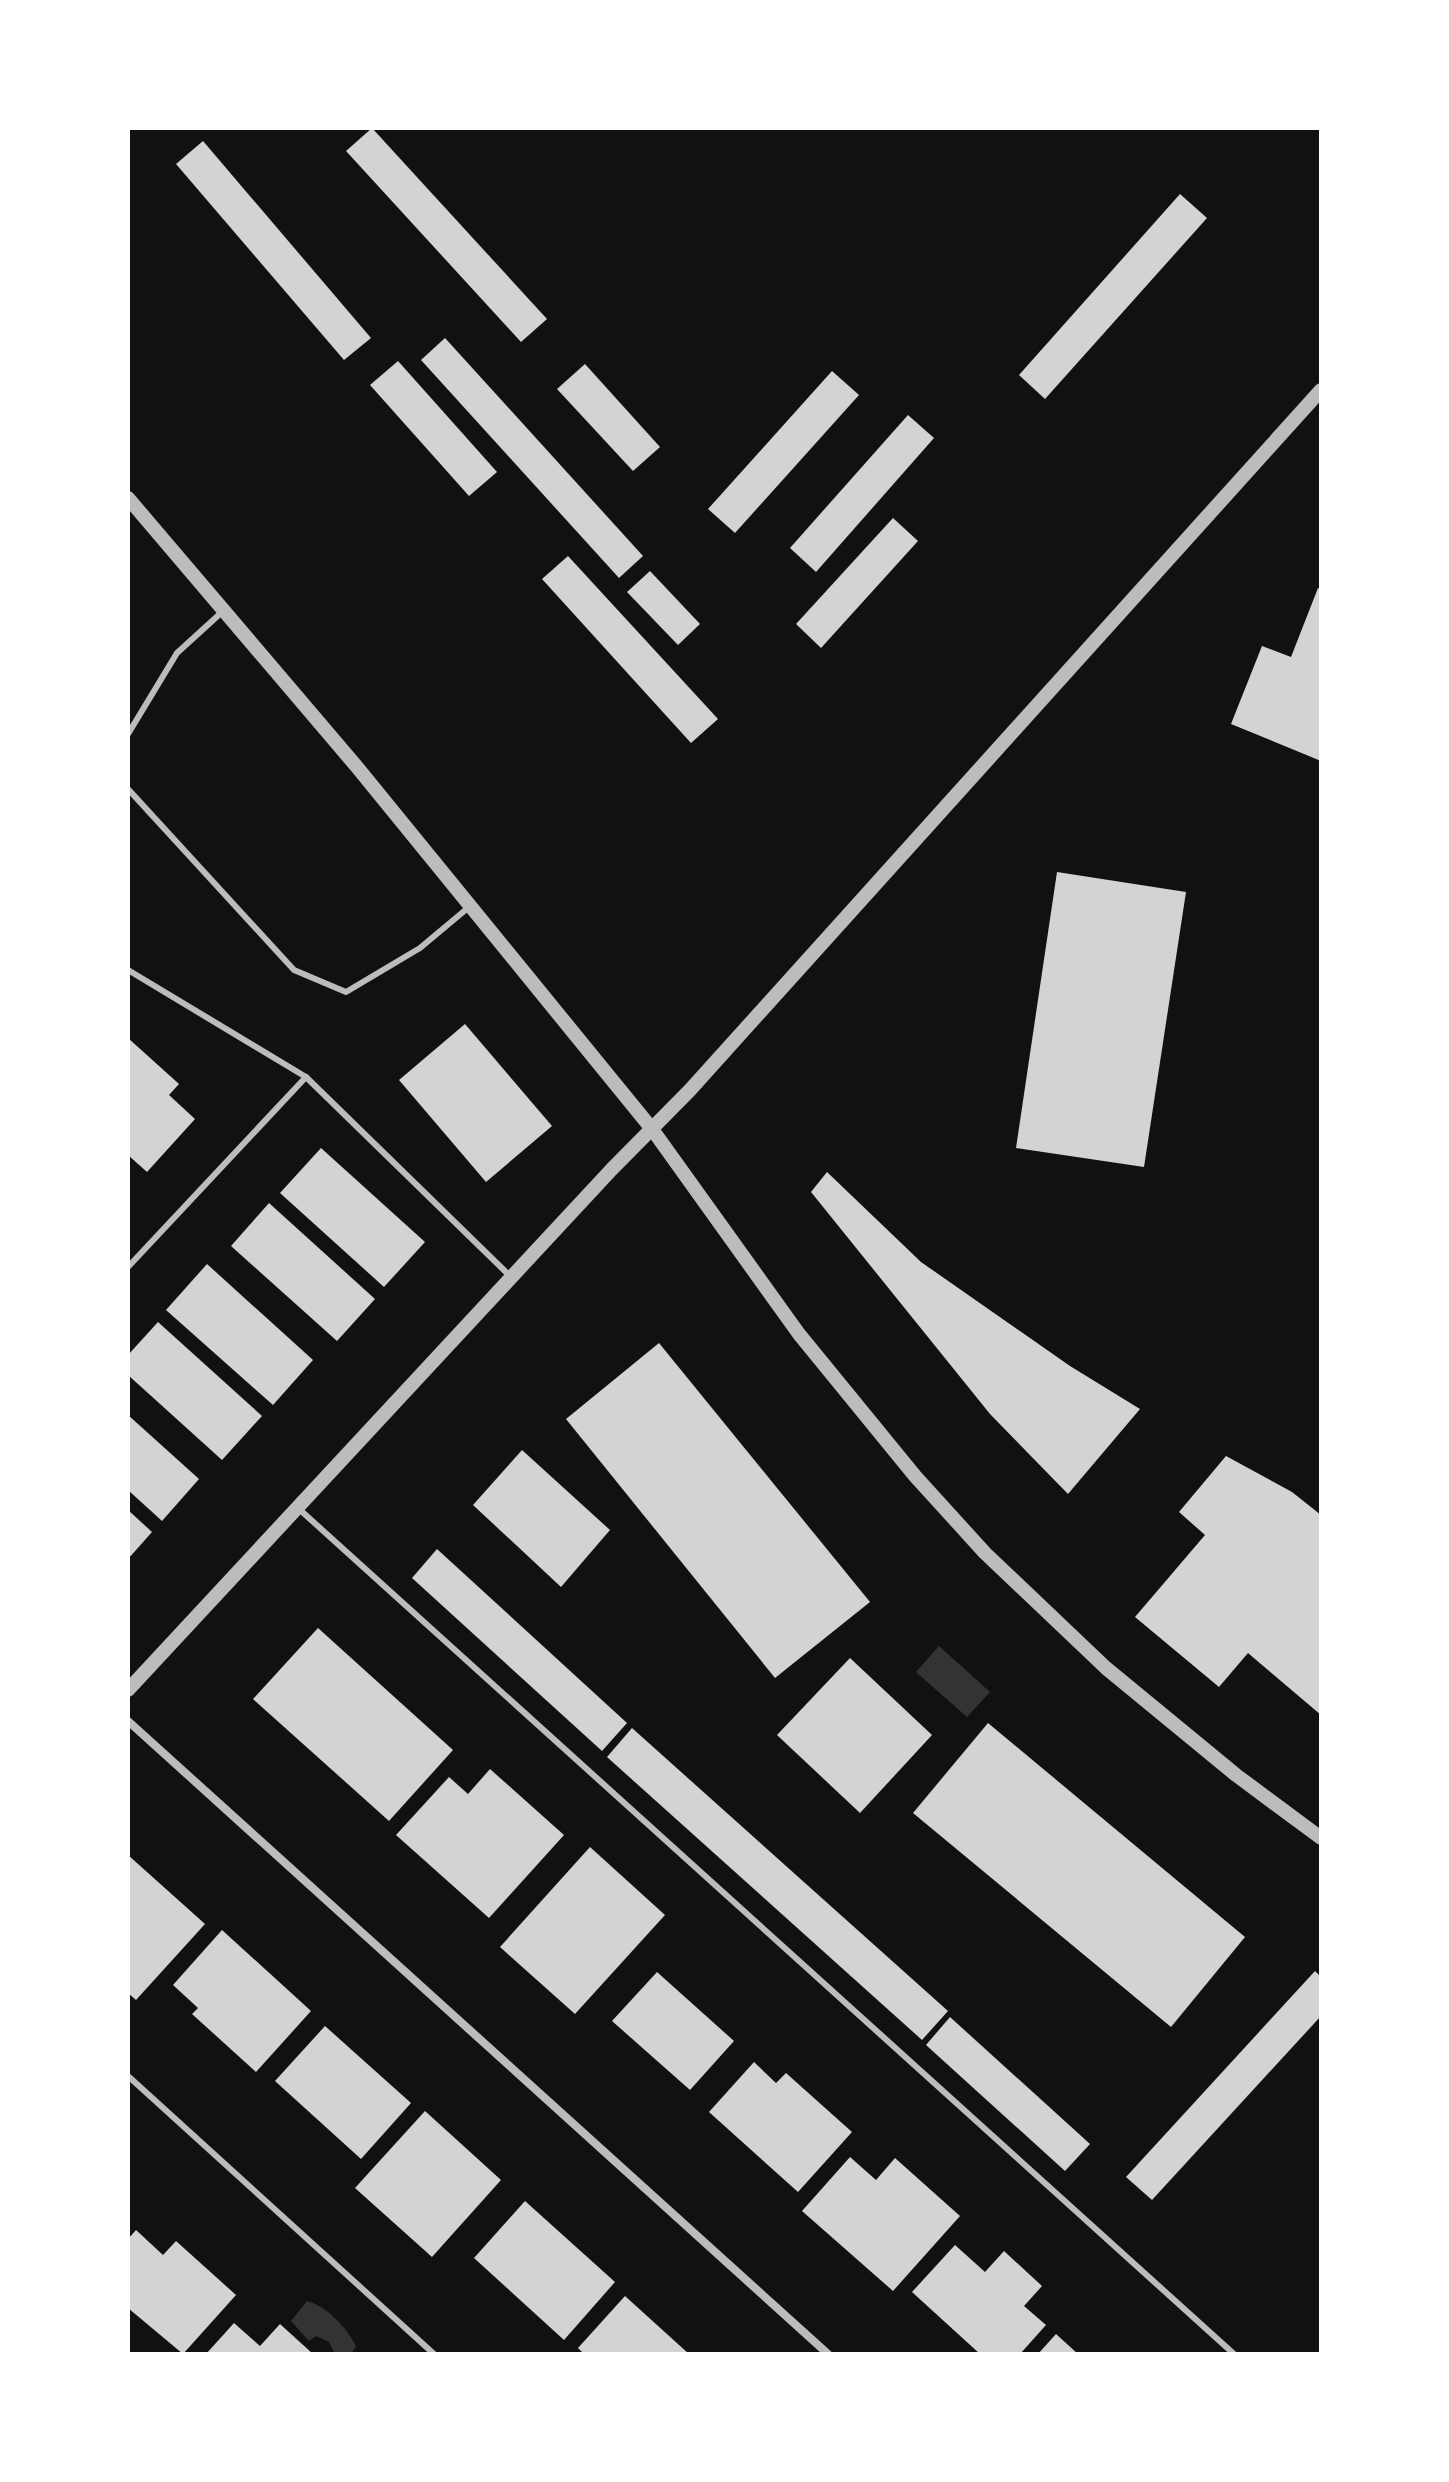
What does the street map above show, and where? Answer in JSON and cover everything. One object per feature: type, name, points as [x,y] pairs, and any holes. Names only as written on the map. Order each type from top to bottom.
[{"type":"street","points":[[128,1690],[652,1129],[1321,390]]},
{"type":"street","points":[[128,498],[652,1129],[799,1334],[915,1476],[985,1553],[1095,1658],[1169,1722],[1321,1838]]},
{"type":"street","points":[[128,1721],[828,2354]]},
{"type":"lane","points":[[128,734],[177,653],[224,610]]},
{"type":"lane","points":[[128,789],[294,970],[346,992],[420,948],[469,907]]},
{"type":"lane","points":[[128,970],[306,1077],[512,1278]]},
{"type":"lane","points":[[128,1267],[306,1077]]},
{"type":"lane","points":[[299,1509],[1234,2354]]},
{"type":"lane","points":[[128,2076],[434,2354]]},
{"type":"shaded area","points":[[939,1646],[990,1692],[967,1717],[916,1672]]},
{"type":"shaded area","points":[[307,2301],[322,2308],[342,2325],[356,2346],[351,2354],[335,2354],[329,2342],[316,2336],[309,2341],[291,2321]]},
{"type":"building","points":[[372,128],[547,319],[521,342],[346,151]]},
{"type":"building","points":[[203,141],[371,338],[344,360],[176,164]]},
{"type":"building","points":[[1180,194],[1207,218],[1045,399],[1019,375]]},
{"type":"building","points":[[445,338],[643,556],[619,578],[421,360]]},
{"type":"building","points":[[398,361],[497,472],[469,496],[370,385]]},
{"type":"building","points":[[585,364],[660,447],[633,471],[557,389]]},
{"type":"building","points":[[832,371],[859,395],[735,533],[708,509]]},
{"type":"building","points":[[908,415],[934,438],[816,572],[790,548]]},
{"type":"building","points":[[893,518],[918,541],[821,648],[796,624]]},
{"type":"building","points":[[568,556],[718,719],[691,743],[542,579]]},
{"type":"building","points":[[650,571],[700,624],[678,645],[627,592]]},
{"type":"building","points":[[1318,588],[1321,589],[1321,761],[1231,724],[1262,646],[1291,657]]},
{"type":"building","points":[[1057,872],[1186,892],[1144,1167],[1016,1148]]},
{"type":"building","points":[[465,1024],[552,1126],[486,1182],[399,1080]]},
{"type":"building","points":[[128,1038],[179,1084],[169,1095],[195,1119],[147,1172],[128,1155]]},
{"type":"building","points":[[321,1148],[425,1242],[384,1287],[280,1193]]},
{"type":"building","points":[[827,1172],[921,1262],[1070,1366],[1140,1409],[1068,1494],[990,1414],[811,1192]]},
{"type":"building","points":[[269,1203],[375,1299],[337,1341],[231,1246]]},
{"type":"building","points":[[207,1264],[313,1360],[273,1405],[166,1310]]},
{"type":"building","points":[[158,1322],[262,1416],[222,1460],[128,1375],[128,1355]]},
{"type":"building","points":[[659,1343],[870,1602],[775,1678],[566,1419]]},
{"type":"building","points":[[128,1415],[199,1479],[162,1521],[128,1490]]},
{"type":"building","points":[[522,1450],[610,1530],[561,1587],[473,1505]]},
{"type":"building","points":[[1226,1456],[1292,1492],[1321,1515],[1321,1715],[1248,1653],[1219,1687],[1135,1617],[1205,1535],[1179,1512]]},
{"type":"building","points":[[128,1510],[152,1532],[128,1559]]},
{"type":"building","points":[[437,1549],[627,1723],[602,1751],[412,1578]]},
{"type":"building","points":[[318,1628],[453,1750],[389,1821],[253,1699]]},
{"type":"building","points":[[850,1658],[932,1735],[860,1813],[777,1735]]},
{"type":"building","points":[[988,1723],[1245,1937],[1171,2027],[913,1813]]},
{"type":"building","points":[[632,1728],[948,2011],[922,2040],[607,1757]]},
{"type":"building","points":[[490,1769],[564,1835],[489,1918],[396,1835],[449,1777],[468,1794]]},
{"type":"building","points":[[590,1847],[665,1915],[575,2014],[500,1947]]},
{"type":"building","points":[[128,1855],[205,1924],[136,2000],[128,1993]]},
{"type":"building","points":[[222,1930],[311,2011],[256,2072],[192,2014],[198,2008],[173,1985]]},
{"type":"building","points":[[1315,1971],[1321,1977],[1321,2016],[1152,2200],[1126,2177]]},
{"type":"building","points":[[657,1972],[734,2041],[690,2090],[612,2021]]},
{"type":"building","points":[[950,2017],[1090,2144],[1065,2171],[926,2045]]},
{"type":"building","points":[[325,2026],[411,2103],[361,2159],[275,2081]]},
{"type":"building","points":[[754,2062],[776,2083],[786,2073],[852,2132],[798,2192],[709,2112]]},
{"type":"building","points":[[425,2111],[501,2180],[432,2257],[355,2188]]},
{"type":"building","points":[[850,2157],[876,2180],[895,2158],[960,2216],[893,2291],[802,2211]]},
{"type":"building","points":[[525,2201],[615,2282],[564,2340],[474,2258]]},
{"type":"building","points":[[136,2230],[163,2255],[176,2241],[236,2295],[183,2354],[128,2308],[128,2239]]},
{"type":"building","points":[[955,2245],[985,2272],[1004,2251],[1042,2286],[1024,2306],[1046,2325],[1020,2354],[980,2354],[912,2292]]},
{"type":"building","points":[[625,2296],[689,2354],[584,2354],[578,2348]]},
{"type":"building","points":[[234,2323],[260,2346],[280,2324],[313,2354],[206,2354]]},
{"type":"building","points":[[1056,2334],[1078,2354],[1038,2354]]}]
